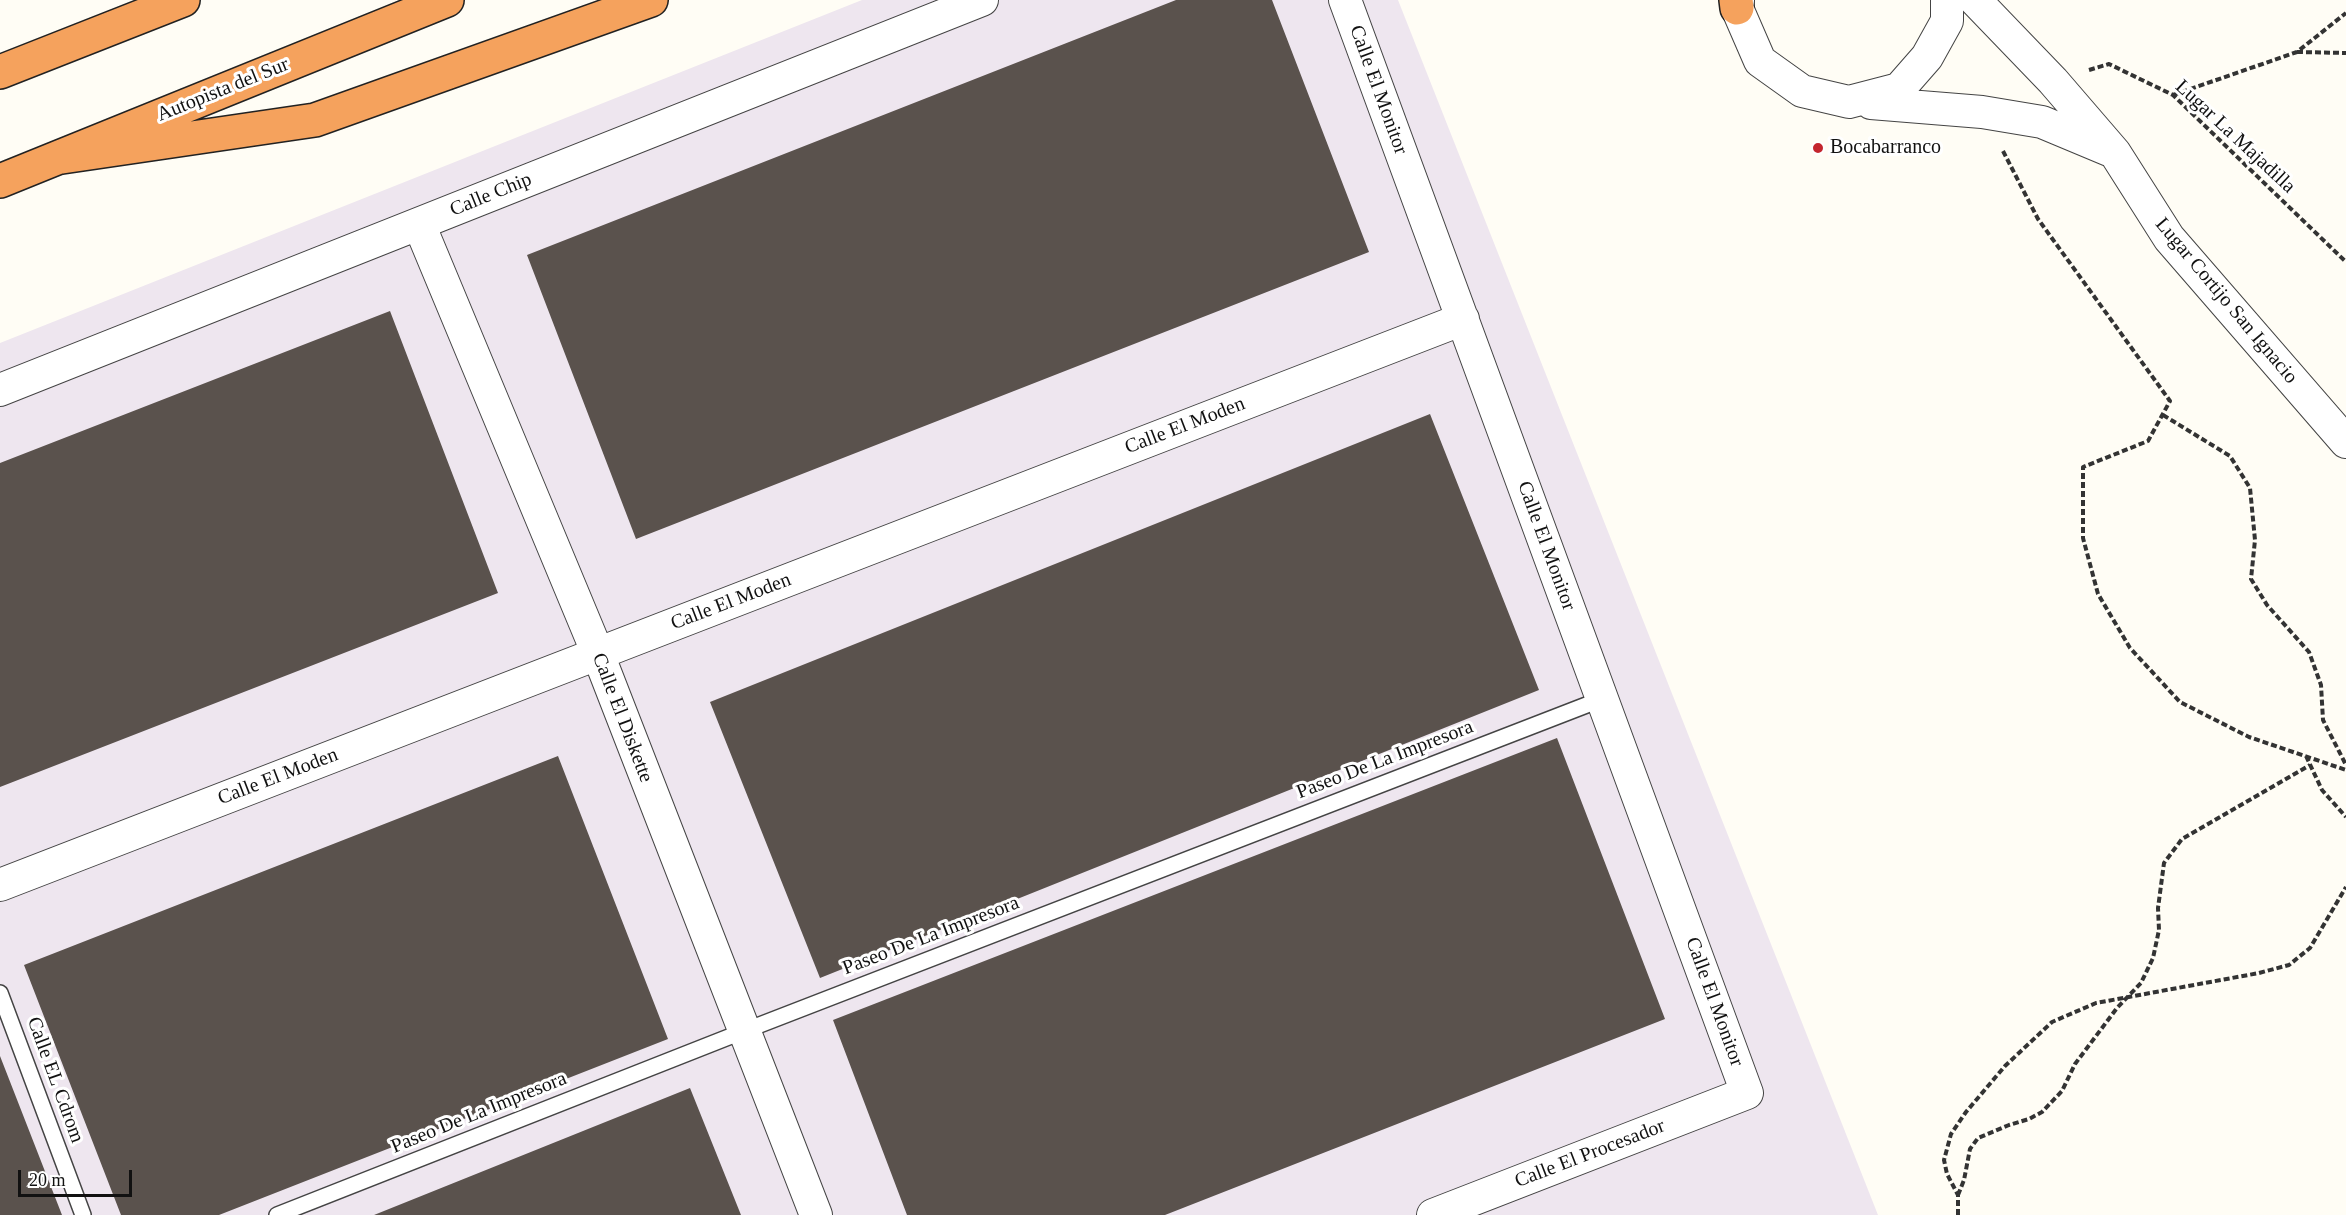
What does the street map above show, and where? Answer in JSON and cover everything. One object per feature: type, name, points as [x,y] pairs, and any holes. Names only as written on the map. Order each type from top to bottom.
[{"type":"highway","points":[[0,72],[183,0]]},
{"type":"highway","name":"Autopista del Sur","points":[[0,181],[447,0]]},
{"type":"highway","points":[[62,157],[315,120],[651,0]]},
{"type":"street","name":"Calle Chip","points":[[0,390],[982,0]]},
{"type":"street","name":"Calle El Monitor","points":[[1345,0],[1747,1093]]},
{"type":"street","points":[[1849,102],[1899,89],[1927,57],[1947,21],[1947,0]]},
{"type":"street","name":"Lugar Cortijo San Ignacio","points":[[1976,0],[2053,81],[2115,153],[2169,238],[2346,442]]},
{"type":"street","points":[[1737,3],[1760,61],[1802,91],[1849,102],[1928,106],[2042,122],[2115,153]]},
{"type":"street","name":"Calle El Diskette","points":[[419,224],[598,654],[816,1215]]},
{"type":"street","name":"Calle El Moden","points":[[0,885],[1462,319]]},
{"type":"street","name":"Calle El Procesador","points":[[1433,1215],[1747,1093]]},
{"type":"lane","name":"Paseo De La Impresora","points":[[277,1215],[744,1031],[1602,699]]},
{"type":"lane","name":"Calle EL Cdrom","points":[[0,993],[82,1215]]},
{"type":"path","points":[[2173,95],[2297,52],[2346,13]]},
{"type":"path","points":[[2297,52],[2346,53]]},
{"type":"path","name":"Lugar La Majadilla","points":[[2053,81],[2109,64],[2173,95],[2346,262]]},
{"type":"path","points":[[1982,112],[2038,219],[2170,401],[2148,441],[2083,467],[2082,537],[2098,594],[2130,648],[2180,702],[2249,737],[2346,770]]},
{"type":"path","points":[[2163,416],[2230,456],[2250,488],[2255,540],[2251,579],[2267,605],[2309,652],[2321,685],[2323,720],[2346,765]]},
{"type":"path","points":[[2306,756],[2322,790],[2346,817]]},
{"type":"path","points":[[1958,1215],[1958,1195],[1964,1180],[1970,1149],[1978,1138],[2042,1112],[2062,1091],[2090,1042],[2141,983],[2153,958],[2159,930],[2158,908],[2164,862],[2182,839],[2310,765]]},
{"type":"path","points":[[1958,1195],[1947,1174],[1944,1160],[1951,1134],[1966,1112],[2005,1066],[2052,1022],[2096,1003],[2289,965],[2310,948],[2346,887]]},
{"type":"shaded area","points":[[862,0],[1398,0],[1878,1215],[0,1215],[0,343]]},
{"type":"building","points":[[1176,0],[1272,0],[1369,252],[636,539],[527,255]]},
{"type":"building","points":[[390,311],[498,593],[0,787],[0,463]]},
{"type":"building","points":[[1430,414],[1539,690],[820,978],[710,702]]},
{"type":"building","points":[[1557,738],[1665,1019],[1165,1215],[907,1215],[833,1020]]},
{"type":"building","points":[[558,756],[668,1039],[219,1215],[121,1215],[24,965]]},
{"type":"building","points":[[0,1056],[62,1215],[0,1215]]},
{"type":"building","points":[[690,1088],[741,1215],[374,1215]]},
{"type":"place","name":"Bocabarranco","points":[[1818,148]]}]
